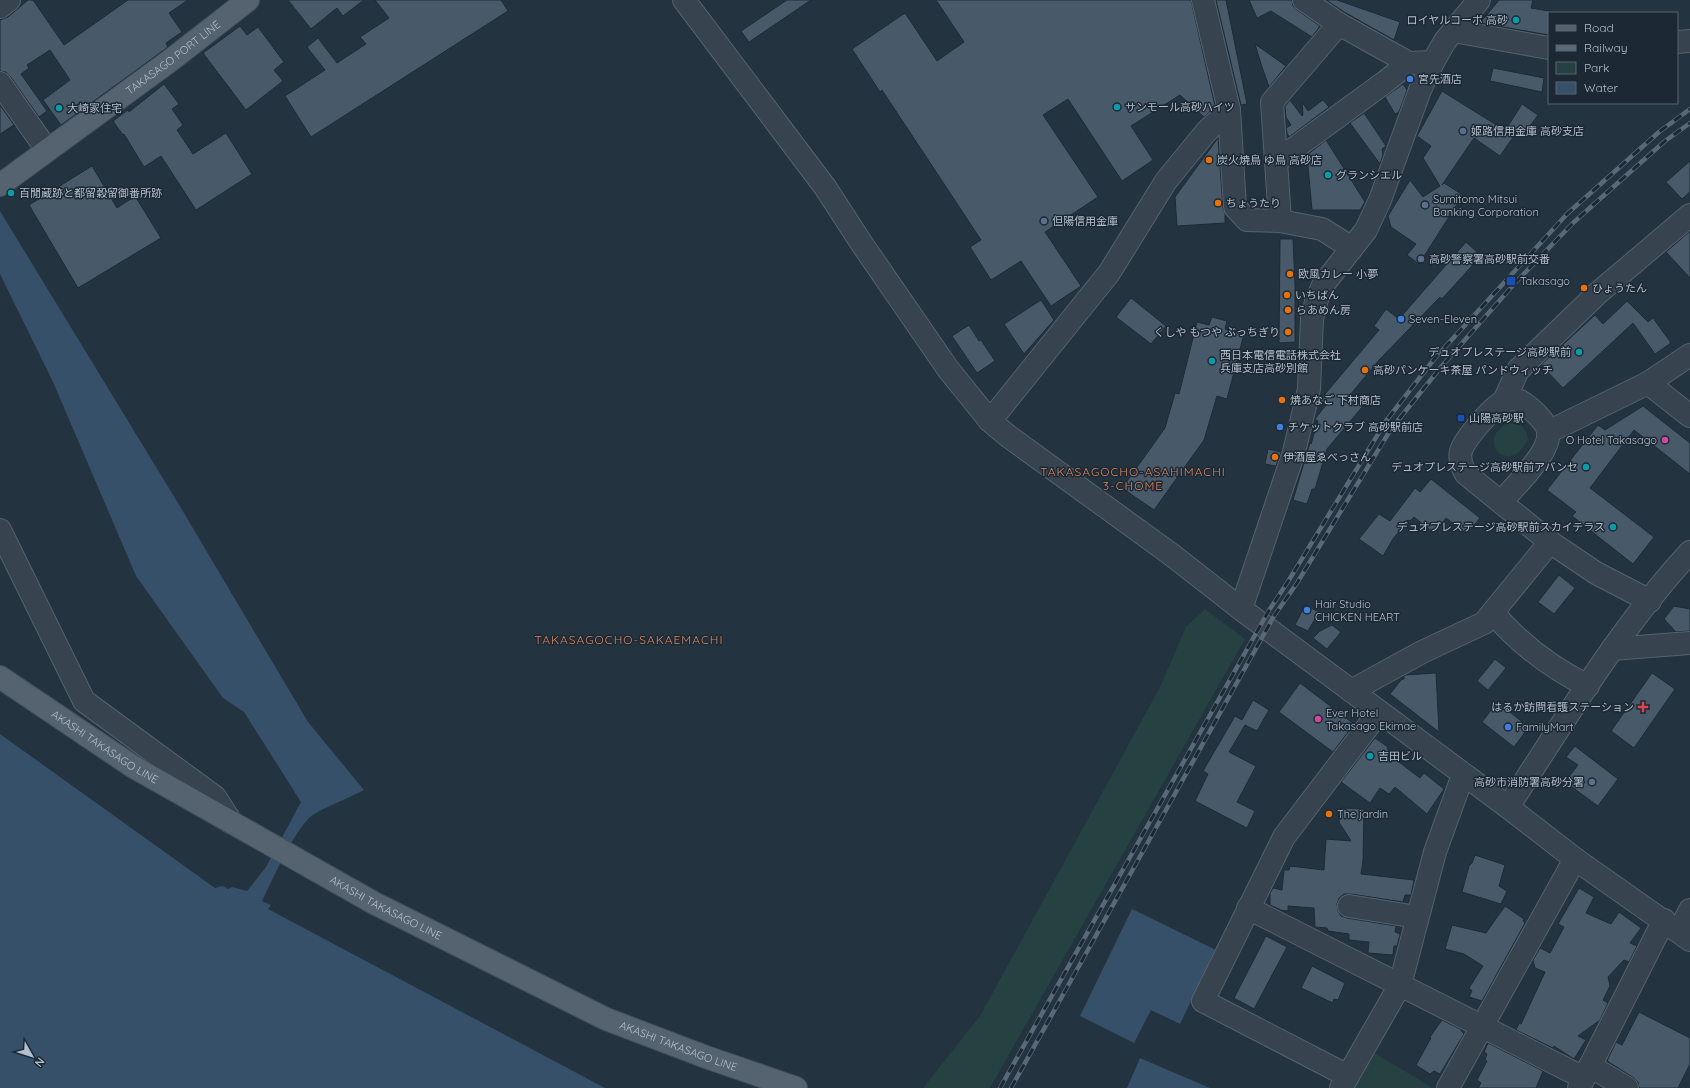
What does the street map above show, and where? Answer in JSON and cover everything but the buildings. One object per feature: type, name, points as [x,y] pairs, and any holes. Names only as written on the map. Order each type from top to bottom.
[{"type":"main road","name":"TAKASAGO PORT LINE","points":[[0,185],[171,60],[248,0]]},
{"type":"main road","name":"AKASHI TAKASAGO LINE","points":[[0,677],[132,766],[374,903],[606,1020],[725,1064],[796,1088]]},
{"type":"street","points":[[0,7],[9,0]]},
{"type":"street","points":[[684,0],[825,187],[943,362],[965,392],[990,421],[1008,436],[1172,555],[1241,609],[1508,807],[1575,859],[1678,931]]},
{"type":"street","points":[[1203,0],[1228,110],[1235,207],[1247,220],[1280,221],[1322,229],[1352,248]]},
{"type":"street","points":[[1304,0],[1339,24],[1409,63],[1433,62]]},
{"type":"street","points":[[1241,609],[1294,452],[1309,389],[1312,319],[1316,302],[1324,285],[1366,230],[1380,200],[1420,90],[1433,62],[1445,41],[1478,0]]},
{"type":"street","points":[[1280,221],[1272,102],[1339,24]]},
{"type":"street","points":[[1453,31],[1548,48]]},
{"type":"street","points":[[1678,42],[1690,41]]},
{"type":"street","points":[[1277,161],[1409,63]]},
{"type":"street","points":[[3,87],[47,150]]},
{"type":"street","points":[[990,421],[1109,273],[1166,182],[1206,132],[1228,110]]},
{"type":"street","points":[[1504,401],[1518,370],[1598,293],[1690,215]]},
{"type":"street","points":[[1548,432],[1648,383],[1690,354]]},
{"type":"street","points":[[1648,383],[1690,416]]},
{"type":"street","points":[[1501,502],[1541,454],[1545,447],[1548,432],[1543,420],[1521,402],[1516,400],[1504,401],[1494,407],[1463,446],[1460,452],[1462,466],[1466,474],[1550,542],[1596,573],[1650,601]]},
{"type":"street","points":[[0,530],[84,701],[215,797],[231,822]]},
{"type":"street","points":[[1351,691],[1422,652],[1484,623],[1550,542]]},
{"type":"street","points":[[1508,807],[1612,649],[1673,571],[1690,552]]},
{"type":"street","points":[[1493,613],[1511,633],[1531,651],[1563,673],[1588,686]]},
{"type":"street","points":[[1612,649],[1690,643]]},
{"type":"street","points":[[1378,712],[1284,837],[1203,1001],[1344,1082],[1400,985],[1417,917],[1436,852],[1463,775]]},
{"type":"street","points":[[1448,1088],[1575,859]]},
{"type":"street","points":[[1349,906],[1417,917]]},
{"type":"street","points":[[1248,908],[1584,1077],[1627,1088]]},
{"type":"street","points":[[1584,1077],[1690,910]]},
{"type":"green space","points":[[1507,423],[1515,423],[1524,428],[1528,439],[1521,450],[1513,455],[1505,456],[1499,453],[1495,447],[1494,439],[1498,431]]},
{"type":"green space","points":[[1205,609],[1245,639],[990,1088],[923,1088],[980,1016],[1160,687],[1186,627]]},
{"type":"green space","points":[[1368,1049],[1433,1088],[1348,1088]]},
{"type":"water","points":[[0,211],[178,503],[308,722],[364,790],[309,818],[289,846],[262,901],[271,905],[268,909],[605,1088],[0,1088],[0,734],[215,888],[223,886],[228,889],[232,887],[247,891],[266,867],[301,802],[244,712],[223,698],[136,576],[53,382],[0,274]]},
{"type":"water","points":[[1132,909],[1216,950],[1180,1024],[1151,1010],[1134,1043],[1080,1016]]},
{"type":"water","points":[[1140,1058],[1210,1088],[1127,1088]]},
{"type":"railway","points":[[1000,1088],[1268,612],[1386,421],[1435,358],[1568,213],[1659,132],[1690,109]]},
{"type":"railway","points":[[1011,1088],[1274,616],[1297,583],[1391,429],[1441,367],[1515,283],[1574,222],[1665,141],[1690,123]]},
{"type":"place","name":"ロイヤルコーポ 高砂","points":[[1516,20]]},
{"type":"place","name":"宮先酒店","points":[[1410,79]]},
{"type":"place","name":"サンモール高砂ハイツ","points":[[1117,107]]},
{"type":"place","name":"大崎家住宅","points":[[59,108]]},
{"type":"place","name":"姫路信用金庫 高砂支店","points":[[1463,131]]},
{"type":"place","name":"炭火焼鳥 ゆ鳥 高砂店","points":[[1209,160]]},
{"type":"place","name":"グランシエル","points":[[1328,175]]},
{"type":"place","name":"百閒蔵跡と都留穀留御番所跡","points":[[11,193]]},
{"type":"place","name":"ちょうたり","points":[[1218,203]]},
{"type":"place","name":"Sumitomo Mitsui Banking Corporation","points":[[1425,205]]},
{"type":"place","name":"但陽信用金庫","points":[[1044,221]]},
{"type":"place","name":"高砂警察署高砂駅前交番","points":[[1421,259]]},
{"type":"place","name":"欧風カレー 小夢","points":[[1290,274]]},
{"type":"place","name":"Takasago","points":[[1511,281]]},
{"type":"place","name":"ひょうたん","points":[[1584,288]]},
{"type":"place","name":"いちばん","points":[[1287,295]]},
{"type":"place","name":"らあめん房","points":[[1288,310]]},
{"type":"place","name":"Seven-Eleven","points":[[1401,319]]},
{"type":"place","name":"くしや もつや ぶっちぎり","points":[[1288,332]]},
{"type":"place","name":"デュオプレステージ高砂駅前","points":[[1579,352]]},
{"type":"place","name":"西日本電信電話株式会社 兵庫支店高砂別館","points":[[1212,361]]},
{"type":"place","name":"高砂パンケーキ茶屋 パンドウィッチ","points":[[1365,370]]},
{"type":"place","name":"焼あなご 下村商店","points":[[1282,400]]},
{"type":"place","name":"山陽高砂駅","points":[[1461,418]]},
{"type":"place","name":"チケットクラブ 高砂駅前店","points":[[1280,427]]},
{"type":"place","name":"O Hotel Takasago","points":[[1665,440]]},
{"type":"place","name":"伊酒屋ゑべっさん","points":[[1275,457]]},
{"type":"place","name":"デュオプレステージ高砂駅前アバンセ","points":[[1586,467]]},
{"type":"place","name":"デュオプレステージ高砂駅前スカイテラス","points":[[1613,527]]},
{"type":"place","name":"Hair Studio CHICKEN HEART","points":[[1307,610]]},
{"type":"place","name":"はるか訪問看護ステーション","points":[[1643,707]]},
{"type":"place","name":"Ever Hotel Takasago Ekimae","points":[[1318,719]]},
{"type":"place","name":"FamilyMart","points":[[1508,727]]},
{"type":"place","name":"吉田ビル","points":[[1370,756]]},
{"type":"place","name":"高砂市消防署高砂分署","points":[[1592,782]]},
{"type":"place","name":"The jardin","points":[[1329,814]]},
{"type":"district","name":"TAKASAGOCHO-ASAHIMACHI 3-CHOME","points":[[1133,479]]},
{"type":"district","name":"TAKASAGOCHO-SAKAEMACHI","points":[[629,640]]}]
